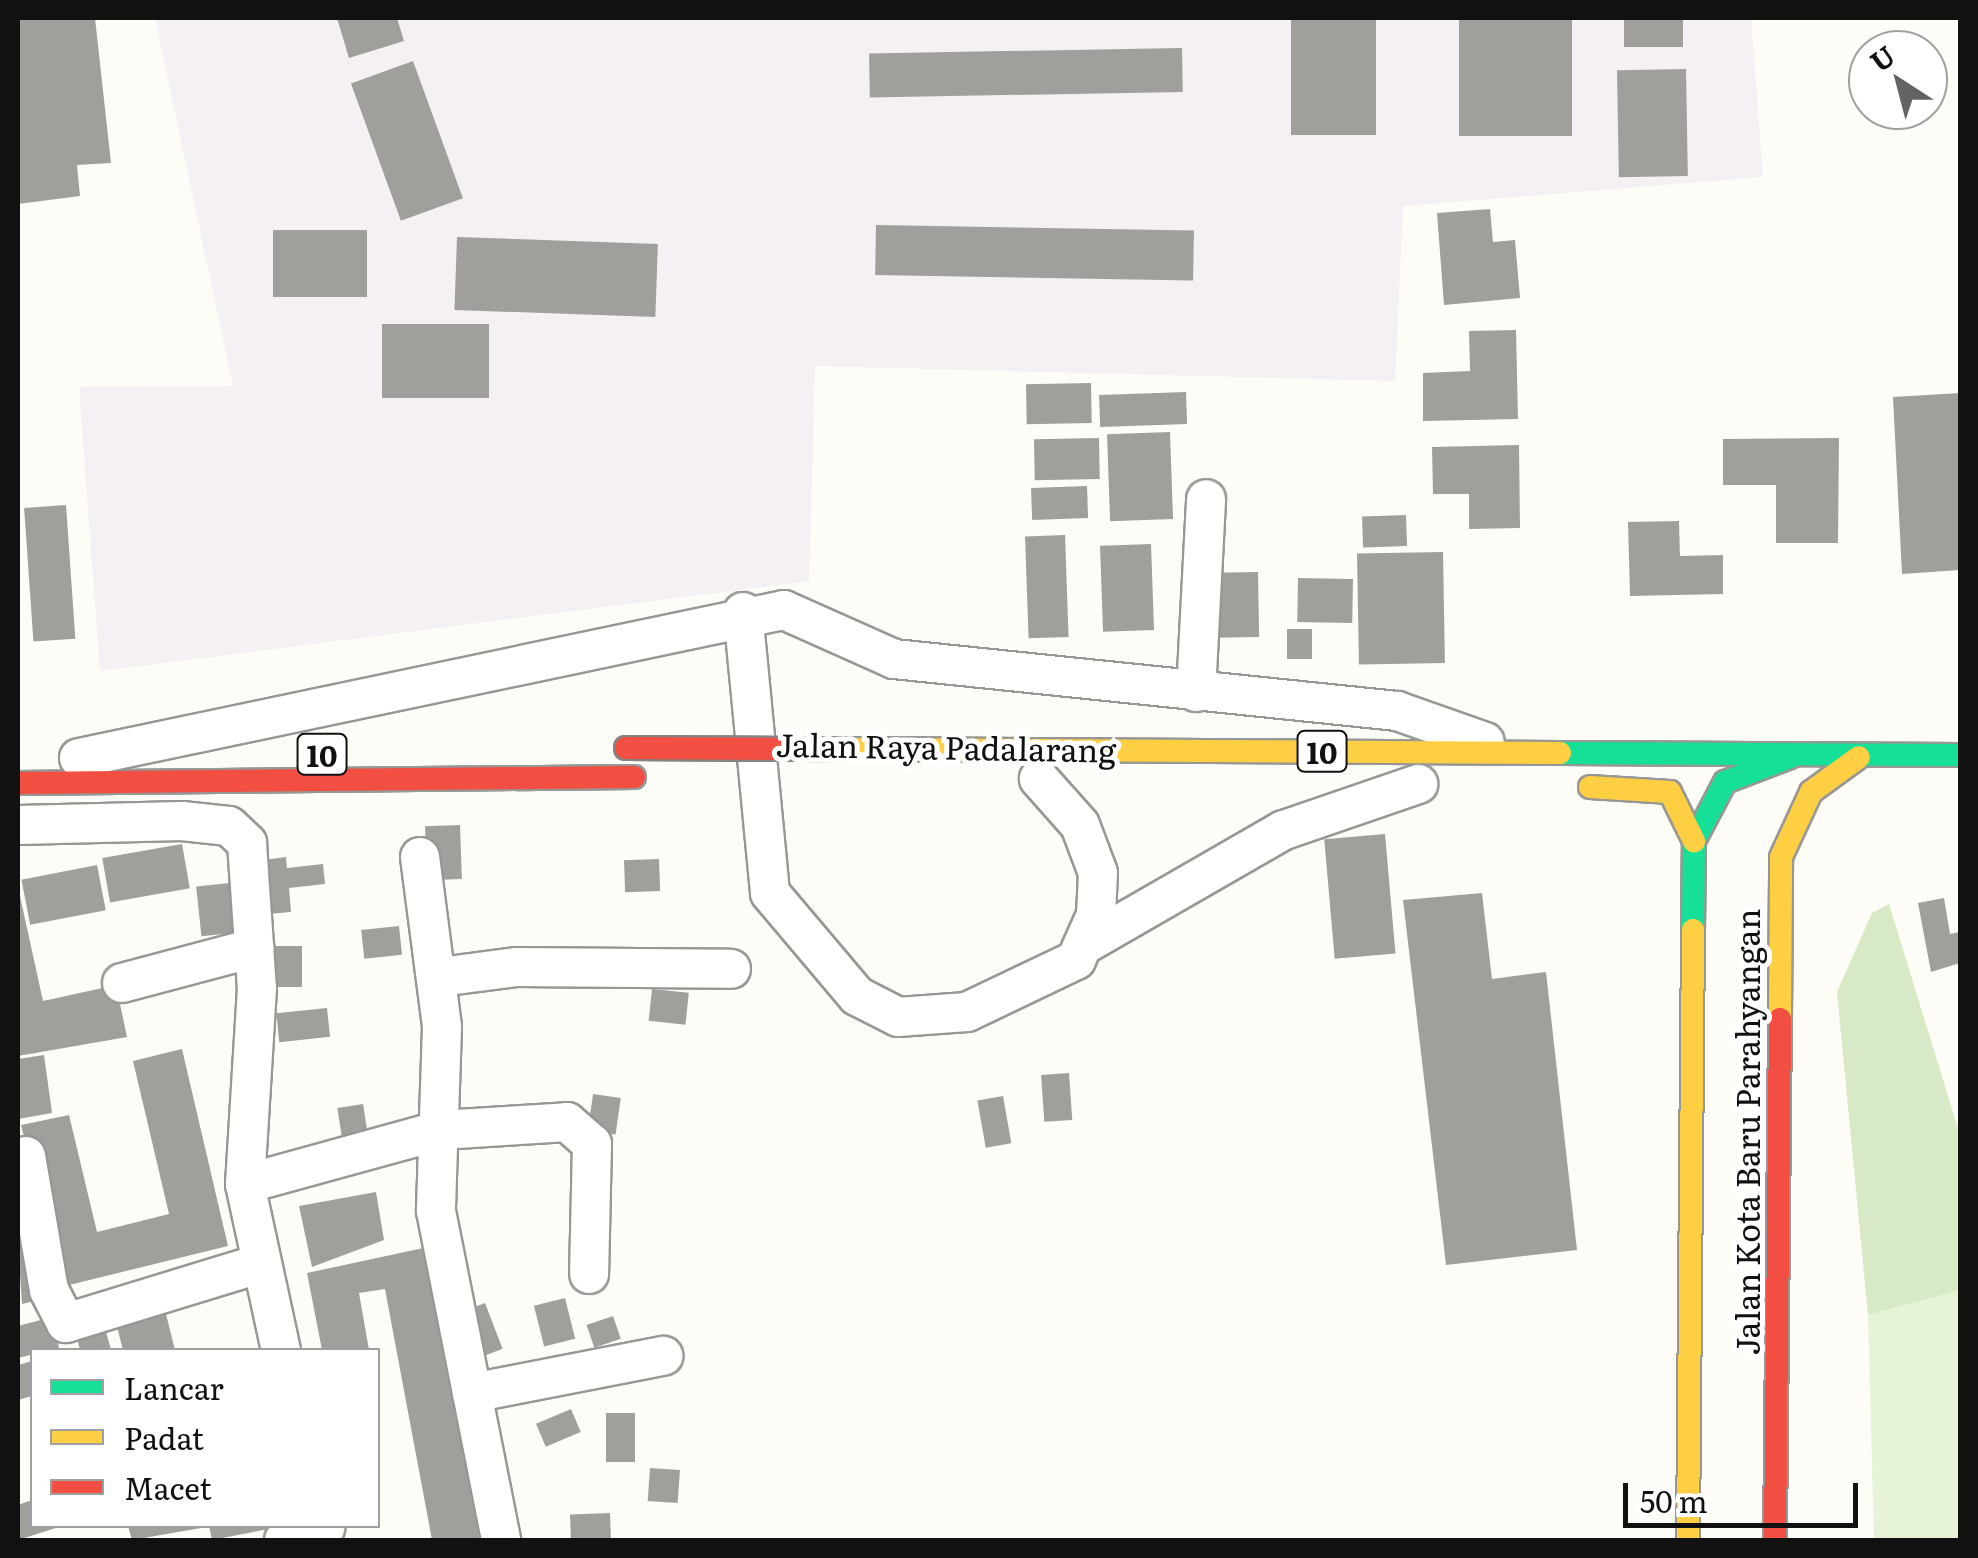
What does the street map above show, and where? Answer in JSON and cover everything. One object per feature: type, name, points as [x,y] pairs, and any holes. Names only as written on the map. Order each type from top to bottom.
[{"type":"main road","name":"Jalan Raya Padalarang","points":[[616,749],[1960,756]]},
{"type":"main road","name":"10","points":[[18,759],[470,751]]},
{"type":"main road","name":"Jalan Raya Padalarang","points":[[1694,840],[1710,798],[1733,776],[1799,756]]},
{"type":"main road","name":"Jalan Kota Baru Parahyangan","points":[[1775,1540],[1781,857],[1811,792],[1859,757]]},
{"type":"main road","name":"10","points":[[18,783],[643,776]]},
{"type":"main road","name":"Jalan Raya Padalarang","points":[[727,777],[782,777]]},
{"type":"main road","name":"Jalan Raya Padalarang","points":[[1021,779],[1079,780]]},
{"type":"main road","name":"10","points":[[1338,783],[1427,784]]},
{"type":"main road","points":[[1570,786],[1670,792],[1684,805],[1694,840]]},
{"type":"main road","name":"Jalan Kota Baru Parahyangan","points":[[1688,1540],[1694,840]]},
{"type":"street","points":[[1196,692],[1206,499]]},
{"type":"street","points":[[79,758],[743,612],[784,610],[894,659],[1397,711],[1511,752]]},
{"type":"street","points":[[743,612],[770,893],[840,982],[898,1017],[967,1012],[1058,975],[1089,942],[1284,830],[1427,784]]},
{"type":"street","points":[[1021,779],[1091,846],[1099,890],[1089,942]]},
{"type":"street","points":[[18,825],[182,821],[237,830],[249,851],[254,948],[246,1184],[259,1264],[280,1348]]},
{"type":"street","points":[[420,857],[440,978],[441,1130],[436,1211],[501,1540]]},
{"type":"street","points":[[122,983],[254,948]]},
{"type":"street","points":[[440,978],[517,967],[732,970]]},
{"type":"street","points":[[246,1184],[441,1130],[554,1121],[587,1133],[590,1274]]},
{"type":"street","points":[[26,1156],[49,1290],[66,1323],[259,1264]]},
{"type":"street","points":[[472,1393],[663,1356]]},
{"type":"street","points":[[284,1540],[326,1531]]},
{"type":"shaded area","points":[[155,18],[1751,18],[1763,177],[1403,206],[1395,381],[815,366],[809,581],[100,671],[79,387],[233,386]]},
{"type":"green space","points":[[1889,904],[1960,1135],[1960,1290],[1868,1315],[1837,992],[1872,913]]},
{"type":"green space","points":[[1960,1290],[1960,1540],[1874,1540],[1868,1315]]},
{"type":"building","points":[[18,18],[95,18],[111,163],[77,165],[80,196],[18,204]]},
{"type":"building","points":[[337,18],[397,18],[404,41],[349,58]]},
{"type":"building","points":[[1291,18],[1376,18],[1376,135],[1291,135]]},
{"type":"building","points":[[1459,18],[1572,18],[1572,136],[1459,136]]},
{"type":"building","points":[[1624,18],[1683,18],[1683,47],[1624,47]]},
{"type":"building","points":[[1182,48],[1183,92],[870,97],[869,53]]},
{"type":"building","points":[[413,61],[463,198],[401,221],[351,84]]},
{"type":"building","points":[[1686,69],[1688,176],[1619,177],[1617,70]]},
{"type":"building","points":[[1490,209],[1493,242],[1515,240],[1520,298],[1444,305],[1437,213]]},
{"type":"building","points":[[876,225],[1194,231],[1193,281],[875,275]]},
{"type":"building","points":[[273,230],[367,230],[367,297],[273,297]]},
{"type":"building","points":[[457,237],[658,244],[655,317],[454,310]]},
{"type":"building","points":[[382,324],[489,324],[489,398],[382,398]]},
{"type":"building","points":[[1516,330],[1518,419],[1423,421],[1423,373],[1470,371],[1469,331]]},
{"type":"building","points":[[1091,383],[1092,423],[1027,424],[1026,384]]},
{"type":"building","points":[[1186,392],[1187,424],[1100,427],[1099,395]]},
{"type":"building","points":[[1960,393],[1960,570],[1902,574],[1893,397]]},
{"type":"building","points":[[1170,432],[1173,519],[1110,521],[1107,434]]},
{"type":"building","points":[[1099,438],[1100,479],[1035,480],[1034,439]]},
{"type":"building","points":[[1839,438],[1838,543],[1776,543],[1776,485],[1723,485],[1723,439]]},
{"type":"building","points":[[1519,445],[1520,528],[1469,529],[1469,494],[1433,494],[1432,447]]},
{"type":"building","points":[[1087,486],[1088,518],[1032,520],[1031,488]]},
{"type":"building","points":[[66,505],[75,639],[33,642],[24,508]]},
{"type":"building","points":[[1406,515],[1407,546],[1363,548],[1362,517]]},
{"type":"building","points":[[1679,521],[1680,556],[1723,555],[1723,594],[1630,596],[1628,522]]},
{"type":"building","points":[[1065,535],[1069,637],[1029,638],[1025,536]]},
{"type":"building","points":[[1151,544],[1154,630],[1103,632],[1100,546]]},
{"type":"building","points":[[1443,552],[1445,663],[1359,664],[1357,554]]},
{"type":"building","points":[[1258,572],[1259,637],[1215,638],[1214,573]]},
{"type":"building","points":[[1298,578],[1353,579],[1352,623],[1297,622]]},
{"type":"building","points":[[1287,629],[1312,629],[1312,659],[1287,659]]},
{"type":"building","points":[[460,825],[462,879],[427,880],[425,826]]},
{"type":"building","points":[[1385,834],[1395,954],[1335,959],[1324,839]]},
{"type":"building","points":[[182,844],[190,888],[110,902],[102,858]]},
{"type":"building","points":[[286,857],[287,868],[323,864],[325,884],[289,888],[291,912],[268,914],[263,860]]},
{"type":"building","points":[[659,859],[660,891],[625,892],[624,860]]},
{"type":"building","points":[[97,865],[106,910],[30,925],[21,880]]},
{"type":"building","points":[[230,883],[235,933],[201,936],[196,887]]},
{"type":"building","points":[[18,887],[43,1001],[116,985],[127,1037],[18,1056]]},
{"type":"building","points":[[1482,893],[1492,979],[1546,972],[1577,1250],[1446,1265],[1403,900]]},
{"type":"building","points":[[1944,898],[1950,934],[1960,932],[1960,963],[1931,972],[1918,903]]},
{"type":"building","points":[[399,926],[402,955],[364,959],[361,930]]},
{"type":"building","points":[[266,946],[302,946],[302,987],[266,987]]},
{"type":"building","points":[[652,989],[689,993],[685,1025],[649,1021]]},
{"type":"building","points":[[327,1008],[330,1037],[279,1042],[276,1013]]},
{"type":"building","points":[[182,1049],[228,1246],[61,1287],[21,1125],[69,1115],[97,1232],[169,1214],[133,1061]]},
{"type":"building","points":[[44,1055],[52,1113],[18,1119],[18,1059]]},
{"type":"building","points":[[1069,1073],[1072,1120],[1044,1122],[1041,1075]]},
{"type":"building","points":[[593,1094],[621,1098],[616,1135],[588,1131]]},
{"type":"building","points":[[1003,1096],[1011,1143],[986,1148],[977,1101]]},
{"type":"building","points":[[363,1104],[368,1137],[342,1141],[337,1108]]},
{"type":"building","points":[[376,1192],[384,1240],[312,1267],[299,1206]]},
{"type":"building","points":[[36,1240],[50,1297],[22,1304],[18,1245]]},
{"type":"building","points":[[428,1247],[486,1540],[432,1540],[385,1289],[359,1293],[369,1348],[322,1348],[307,1273]]},
{"type":"building","points":[[565,1298],[575,1339],[544,1346],[534,1306]]},
{"type":"building","points":[[485,1303],[503,1349],[475,1359],[458,1313]]},
{"type":"building","points":[[164,1306],[174,1348],[122,1348],[115,1319]]},
{"type":"building","points":[[613,1316],[621,1339],[594,1348],[587,1325]]},
{"type":"building","points":[[52,1317],[59,1348],[30,1348],[30,1355],[18,1358],[18,1326]]},
{"type":"building","points":[[104,1324],[110,1348],[79,1348],[75,1331]]},
{"type":"building","points":[[30,1362],[30,1397],[18,1400],[18,1365]]},
{"type":"building","points":[[571,1409],[581,1432],[546,1447],[536,1424]]},
{"type":"building","points":[[606,1413],[635,1413],[635,1462],[606,1462]]},
{"type":"building","points":[[650,1468],[680,1470],[678,1503],[648,1501]]},
{"type":"building","points":[[30,1501],[30,1528],[56,1528],[18,1540],[18,1505]]},
{"type":"building","points":[[610,1513],[611,1538],[571,1539],[570,1514]]},
{"type":"building","points":[[129,1528],[201,1528],[132,1540]]},
{"type":"building","points":[[209,1528],[274,1528],[212,1540]]},
{"type":"traffic: fast","points":[[1560,753],[1960,755]]},
{"type":"traffic: fast","points":[[1693,930],[1694,841],[1725,782],[1790,757]]},
{"type":"traffic: slow","points":[[845,749],[1560,753]]},
{"type":"traffic: slow","points":[[1780,1019],[1781,857],[1811,792],[1859,757]]},
{"type":"traffic: slow","points":[[1590,787],[1670,792],[1694,841]]},
{"type":"traffic: slow","points":[[1688,1540],[1693,930]]},
{"type":"traffic: jam","points":[[626,748],[845,749]]},
{"type":"traffic: jam","points":[[18,783],[634,777]]},
{"type":"traffic: jam","points":[[1775,1540],[1780,1019]]}]
